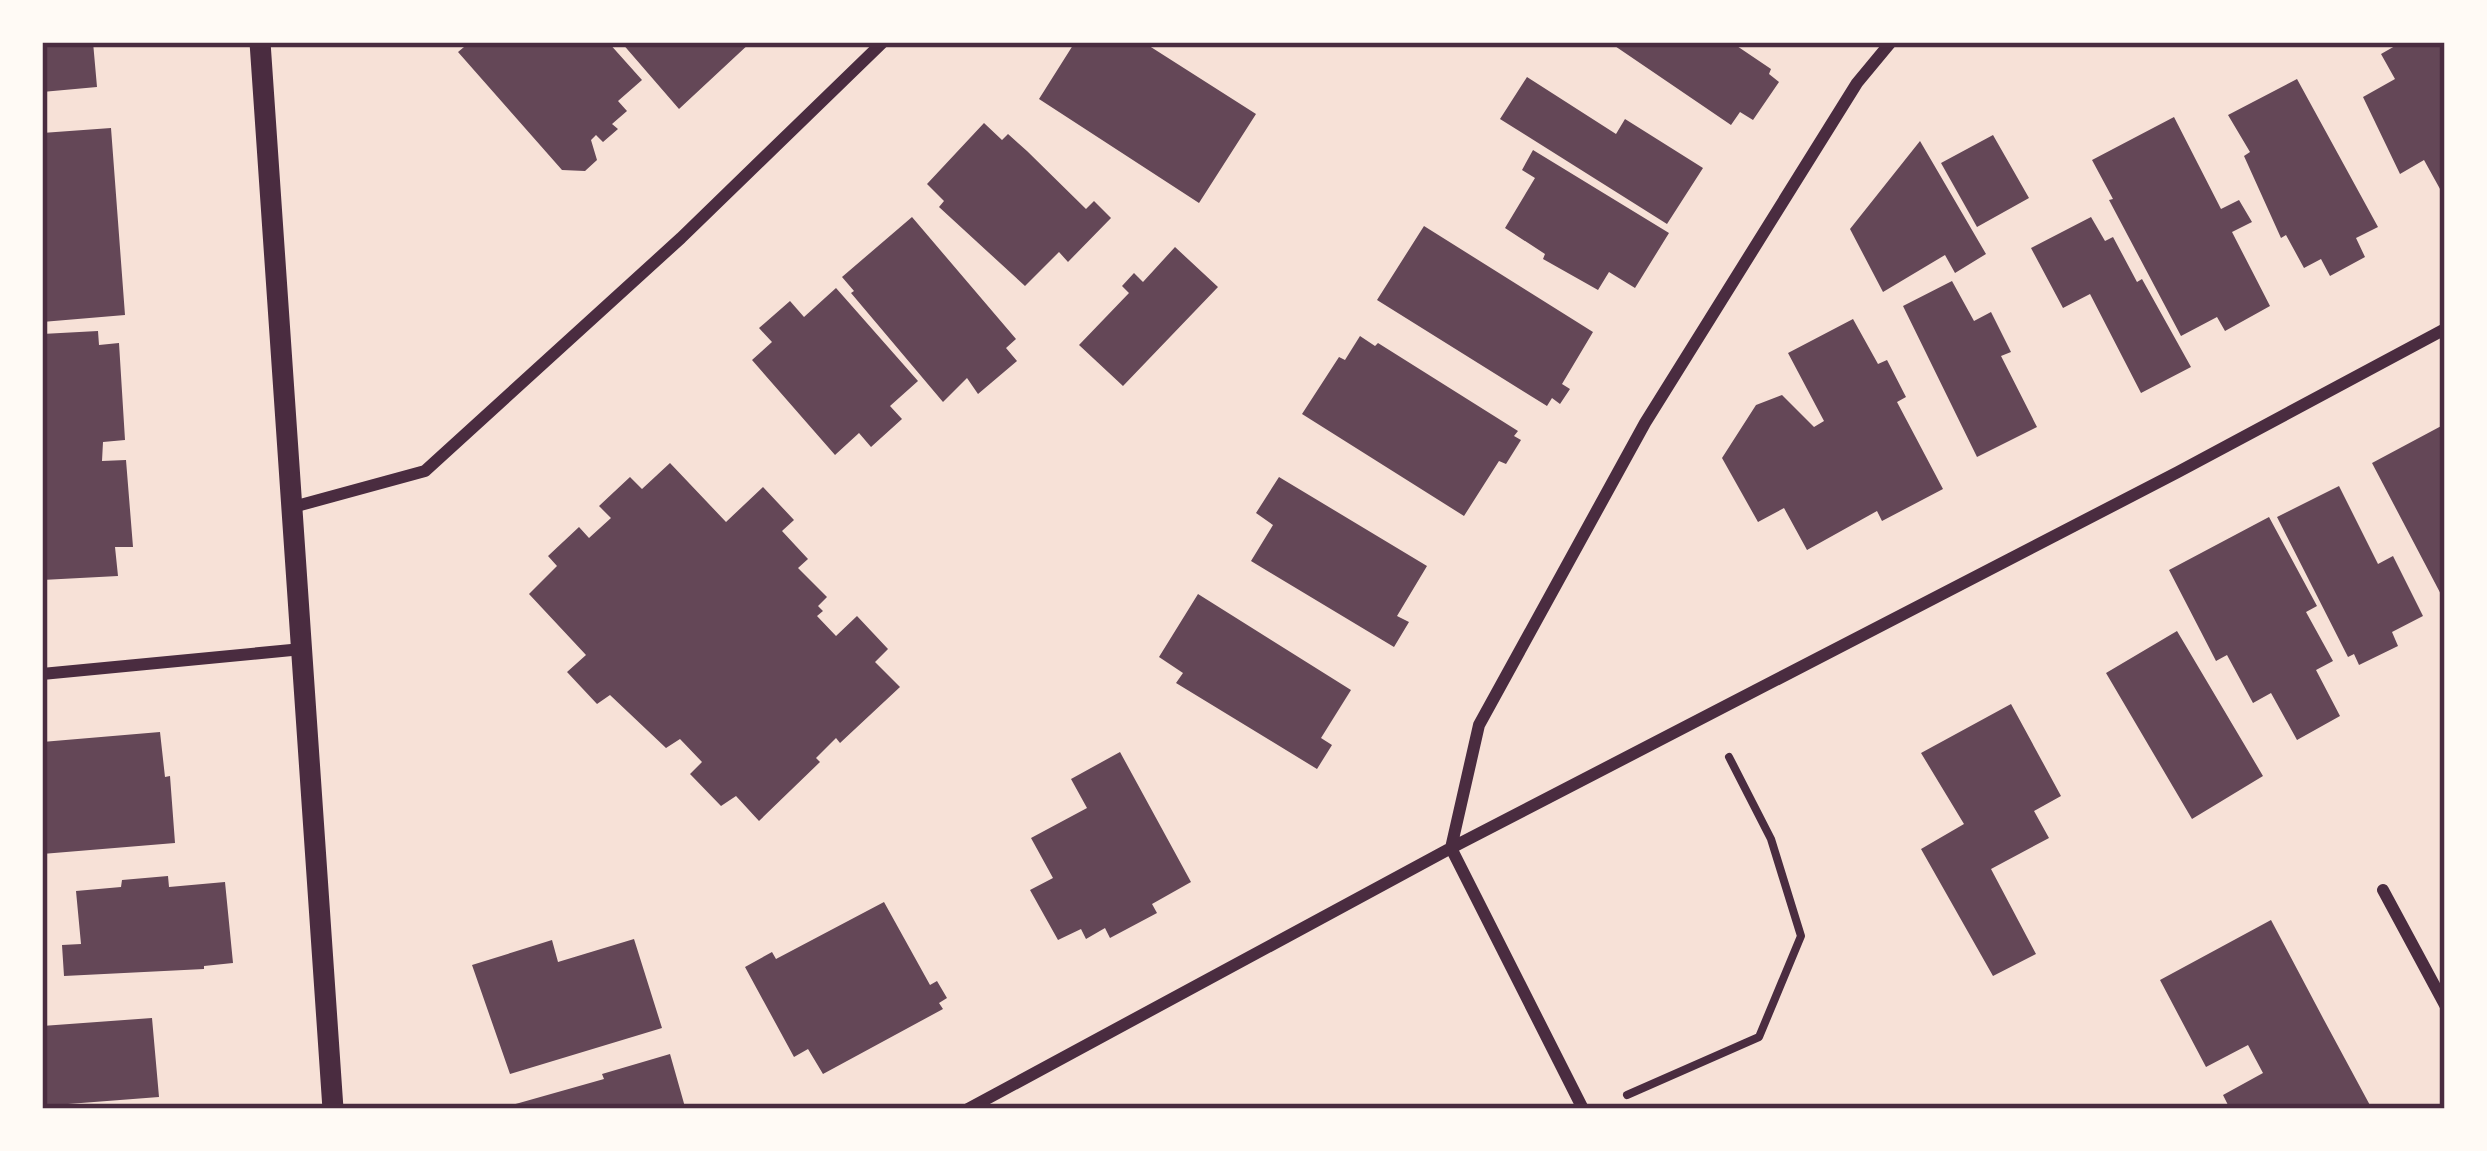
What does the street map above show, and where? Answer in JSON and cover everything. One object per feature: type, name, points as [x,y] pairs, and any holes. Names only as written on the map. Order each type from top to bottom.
[{"type":"street","points":[[260,42],[333,1109]]},
{"type":"street","points":[[292,507],[424,471],[681,238],[884,42]]},
{"type":"street","points":[[1583,1109],[1451,848],[1479,725],[1645,423],[1858,83],[1891,42]]},
{"type":"street","points":[[968,1109],[1451,848],[2445,329]]},
{"type":"street","points":[[42,674],[302,649]]},
{"type":"street","points":[[2383,890],[2445,1005]]},
{"type":"path","points":[[1621,1099],[1759,1036],[1802,937],[1771,839],[1706,716]]},
{"type":"building","points":[[42,42],[93,42],[97,87],[42,92]]},
{"type":"building","points":[[470,42],[608,42],[642,80],[618,101],[627,111],[612,124],[618,129],[603,142],[596,135],[591,140],[597,160],[585,171],[562,170],[458,52]]},
{"type":"building","points":[[621,42],[751,42],[679,109]]},
{"type":"building","points":[[1075,42],[1143,42],[1256,114],[1199,203],[1039,99]]},
{"type":"building","points":[[1609,42],[1731,42],[1771,69],[1769,74],[1779,82],[1753,120],[1740,112],[1731,125]]},
{"type":"building","points":[[2402,42],[2445,42],[2445,198],[2424,160],[2400,174],[2363,97],[2395,79],[2381,54]]},
{"type":"building","points":[[1527,77],[1616,134],[1625,119],[1703,168],[1667,224],[1500,119]]},
{"type":"building","points":[[2297,79],[2378,227],[2356,238],[2365,257],[2330,276],[2321,259],[2304,268],[2286,235],[2281,238],[2244,156],[2250,152],[2228,115]]},
{"type":"building","points":[[2174,117],[2221,209],[2239,200],[2252,222],[2232,232],[2270,306],[2225,331],[2217,317],[2181,336],[2092,160]]},
{"type":"building","points":[[984,123],[1002,140],[1008,134],[1086,209],[1094,201],[1111,218],[1068,262],[1059,252],[1025,286],[939,207],[944,201],[927,184]]},
{"type":"building","points":[[111,128],[125,315],[42,322],[42,133]]},
{"type":"building","points":[[1993,135],[2029,198],[1977,227],[1941,163]]},
{"type":"building","points":[[1920,141],[1986,254],[1955,273],[1945,255],[1883,292],[1850,229]]},
{"type":"building","points":[[1533,150],[1669,233],[1635,288],[1609,272],[1598,290],[1543,259],[1545,254],[1505,228],[1535,178],[1522,170]]},
{"type":"building","points":[[912,217],[1016,339],[1006,348],[1017,361],[978,394],[967,378],[943,402],[842,277]]},
{"type":"building","points":[[2091,217],[2105,241],[2113,237],[2137,282],[2142,279],[2191,367],[2141,393],[2090,294],[2063,308],[2031,248]]},
{"type":"building","points":[[1424,226],[1593,332],[1562,384],[1570,389],[1560,404],[1552,398],[1547,406],[1377,300]]},
{"type":"building","points":[[1175,247],[1218,287],[1123,386],[1079,345],[1129,293],[1122,286],[1134,273],[1143,282]]},
{"type":"building","points":[[1952,281],[1974,321],[1991,312],[2011,352],[2001,356],[2037,427],[1977,457],[1903,306]]},
{"type":"building","points":[[836,288],[918,381],[890,406],[902,419],[871,447],[859,433],[835,455],[752,360],[772,342],[759,328],[790,301],[804,317]]},
{"type":"building","points":[[1853,319],[1878,364],[1887,360],[1906,397],[1897,402],[1943,489],[1882,521],[1877,511],[1807,550],[1784,508],[1758,522],[1722,458],[1756,405],[1782,395],[1814,427],[1824,421],[1788,353]]},
{"type":"building","points":[[98,331],[99,345],[119,343],[125,440],[103,442],[102,461],[126,460],[133,547],[115,547],[118,576],[42,580],[42,334]]},
{"type":"building","points":[[1360,336],[1518,431],[1514,436],[1521,440],[1506,464],[1499,461],[1464,516],[1302,414],[1339,357],[1345,360]]},
{"type":"building","points":[[2445,424],[2445,602],[2372,463]]},
{"type":"building","points":[[670,463],[726,522],[763,487],[794,520],[782,531],[808,559],[798,568],[827,597],[818,606],[823,611],[817,616],[836,636],[857,616],[888,649],[875,662],[900,687],[840,743],[836,738],[816,758],[820,762],[759,821],[736,796],[721,806],[690,774],[702,762],[680,739],[666,748],[610,695],[597,704],[567,672],[586,655],[529,594],[557,566],[548,556],[579,527],[589,538],[611,518],[599,506],[630,477],[642,489]]},
{"type":"building","points":[[1279,477],[1427,566],[1397,616],[1409,622],[1394,647],[1251,561],[1273,525],[1256,513]]},
{"type":"building","points":[[2339,486],[2378,564],[2393,556],[2423,616],[2392,632],[2398,646],[2359,665],[2354,654],[2348,657],[2277,517]]},
{"type":"building","points":[[2269,517],[2317,606],[2306,612],[2333,661],[2316,670],[2340,716],[2297,740],[2271,693],[2253,703],[2227,655],[2216,661],[2169,570]]},
{"type":"building","points":[[1198,594],[1351,690],[1321,738],[1332,745],[1317,769],[1176,683],[1183,673],[1159,657]]},
{"type":"building","points":[[2177,631],[2263,776],[2192,819],[2106,673]]},
{"type":"building","points":[[2011,704],[2061,796],[2034,811],[2049,838],[1991,869],[2036,954],[1993,976],[1921,849],[1964,824],[1921,753]]},
{"type":"building","points":[[160,732],[165,777],[170,776],[175,843],[42,854],[42,742]]},
{"type":"building","points":[[1120,752],[1191,882],[1152,904],[1157,913],[1110,938],[1105,928],[1086,939],[1081,929],[1058,940],[1030,890],[1053,878],[1031,838],[1087,808],[1071,779]]},
{"type":"building","points":[[168,876],[169,887],[225,882],[233,963],[204,969],[64,976],[62,945],[81,944],[76,891]]},
{"type":"building","points":[[884,902],[930,985],[937,981],[947,998],[939,1003],[943,1009],[823,1074],[808,1049],[794,1057],[745,967],[772,952],[776,959]]},
{"type":"building","points":[[2271,920],[2372,1109],[2230,1109],[2223,1095],[2263,1073],[2248,1045],[2206,1067],[2160,980]]},
{"type":"building","points":[[634,939],[662,1028],[510,1074],[472,965],[552,940],[558,962]]},
{"type":"building","points":[[152,1018],[159,1097],[42,1106],[42,1026]]},
{"type":"building","points":[[670,1054],[685,1107],[513,1109],[512,1105]]}]
